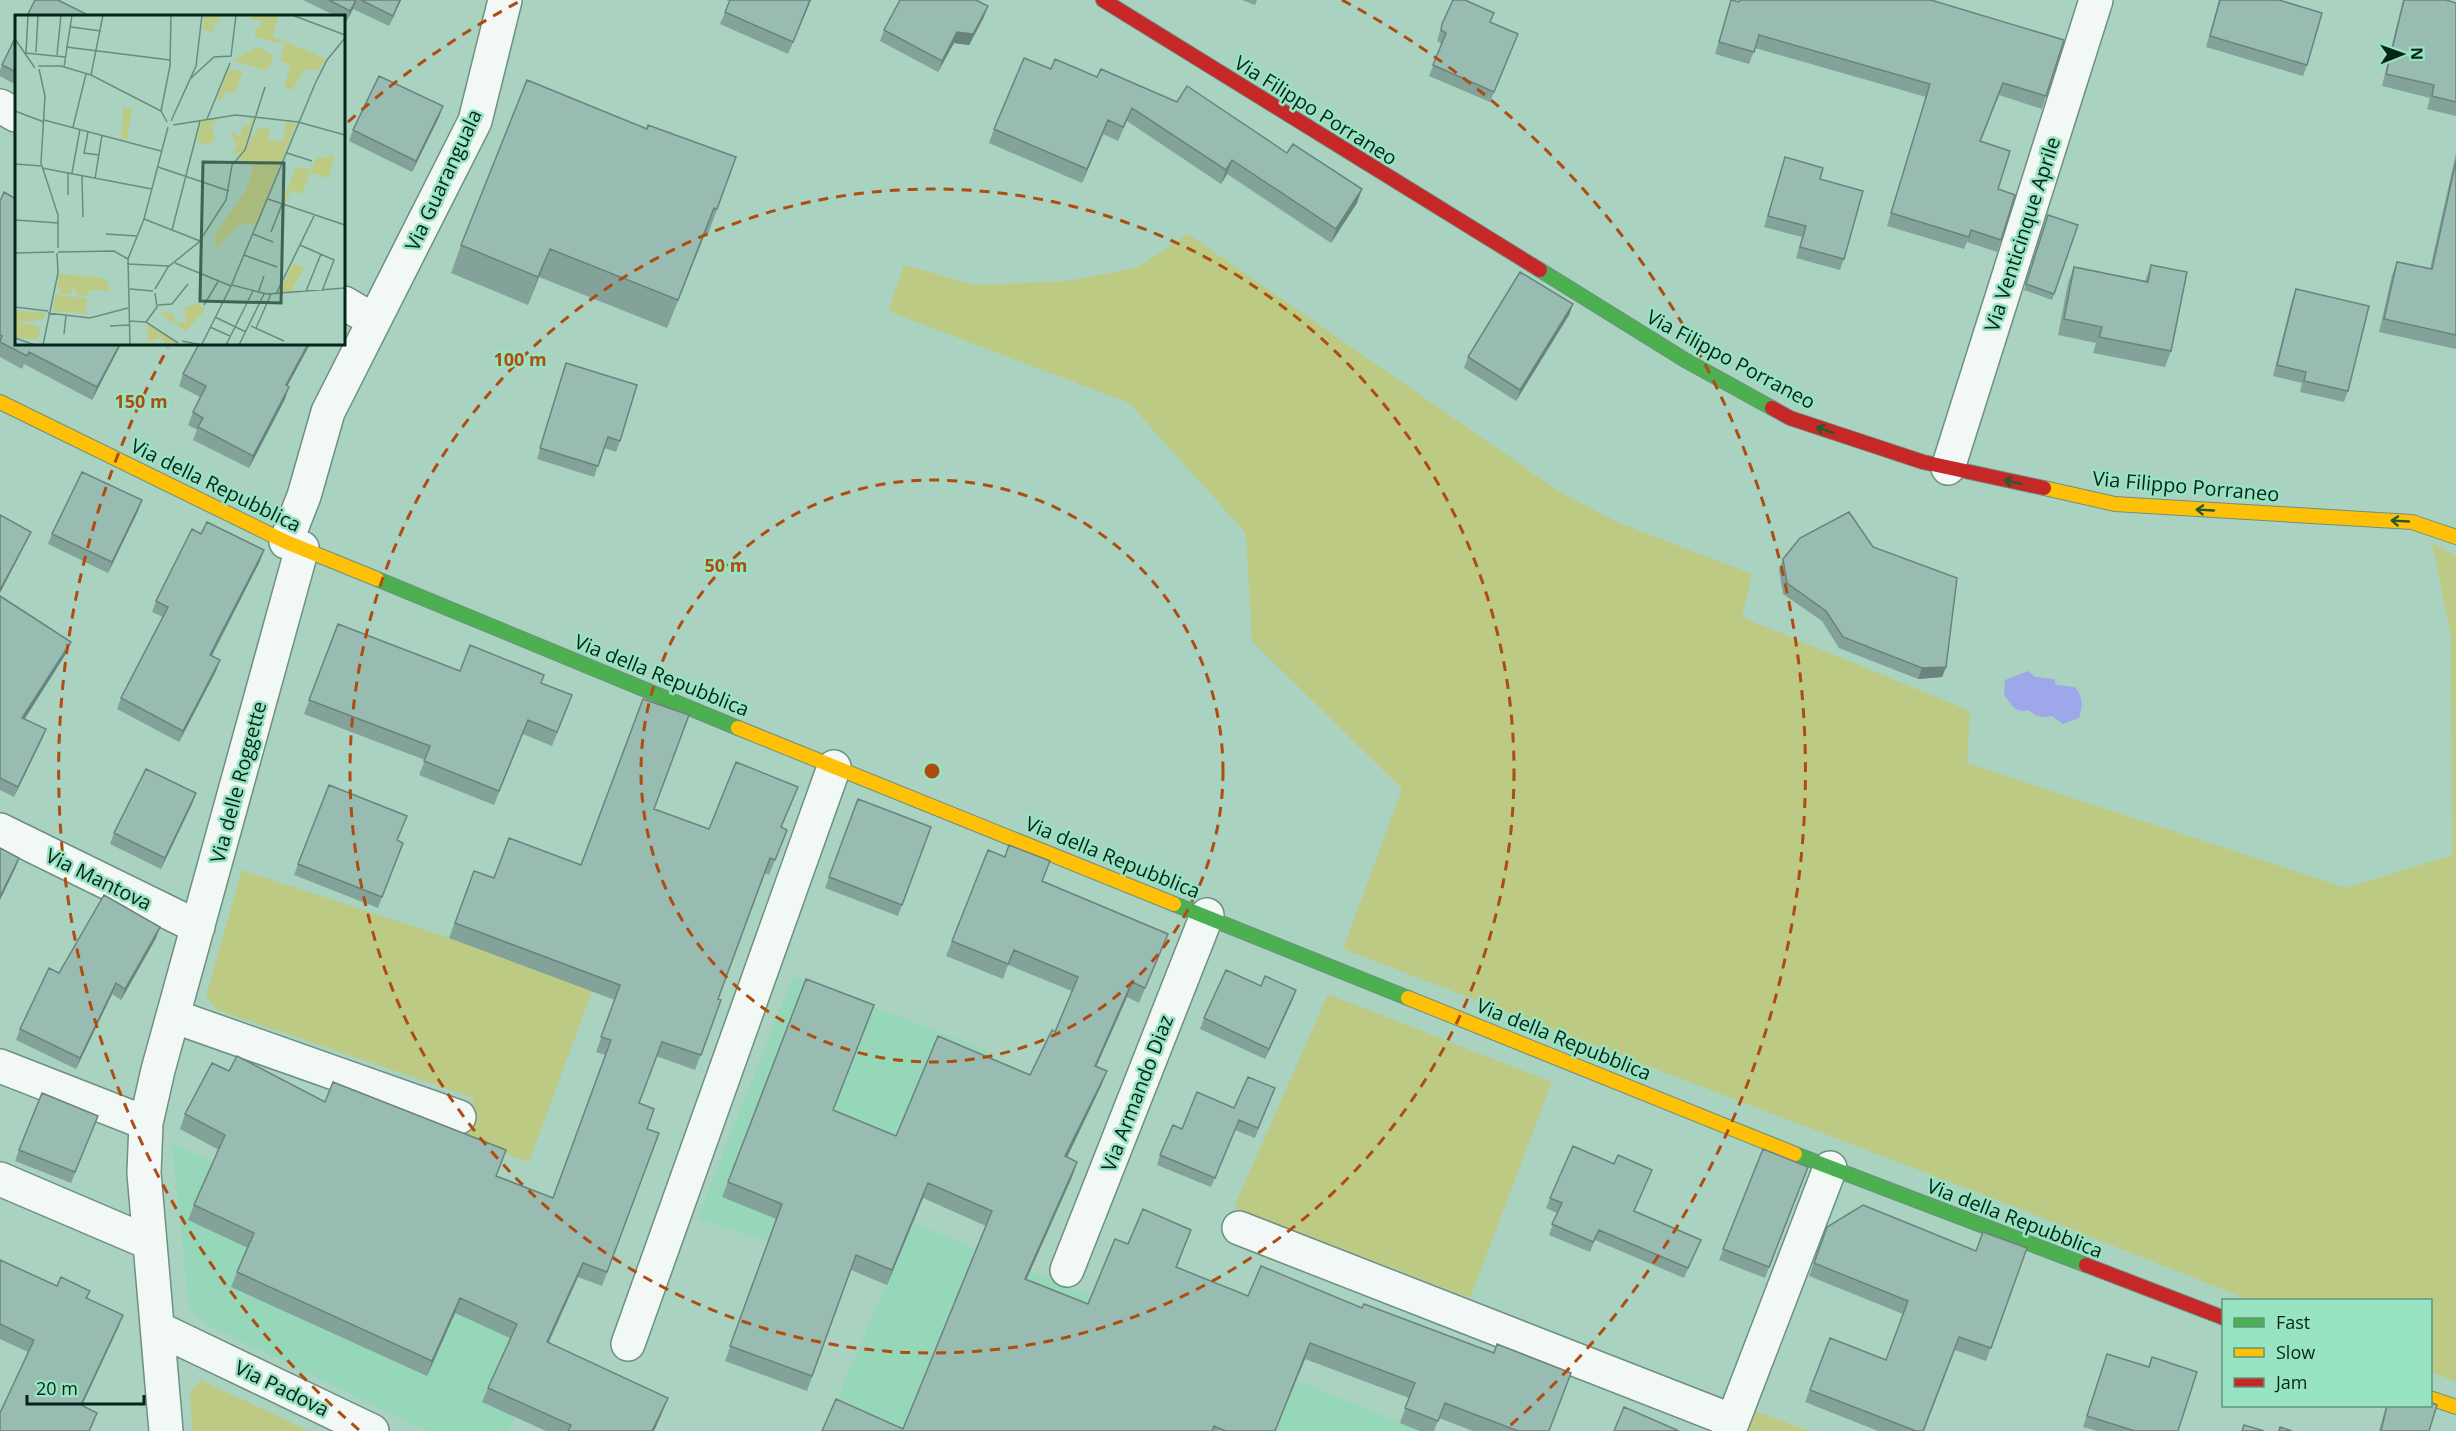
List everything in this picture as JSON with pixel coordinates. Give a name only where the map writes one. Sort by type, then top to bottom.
[{"type":"street","name":"Via Guaranguala","points":[[294,545],[304,496],[328,412],[373,320],[448,179],[475,121],[505,0]]},
{"type":"street","name":"Via Filippo Porraneo","points":[[1103,0],[1417,196],[1713,376],[1790,418],[1923,462],[2115,504],[2412,522],[2456,537]]},
{"type":"street","name":"Via Venticinque Aprile","points":[[1948,468],[2096,0]]},
{"type":"street","points":[[0,106],[15,114]]},
{"type":"street","points":[[345,304],[373,320]]},
{"type":"street","name":"Via della Repubblica","points":[[0,402],[294,545],[834,767],[1830,1167],[2222,1318]]},
{"type":"street","name":"Via delle Roggette","points":[[166,1431],[144,1173],[146,1123],[294,545]]},
{"type":"street","points":[[628,1344],[834,767]]},
{"type":"street","name":"Via Mantova","points":[[0,830],[198,927]]},
{"type":"street","name":"Via Armando Diaz","points":[[1067,1270],[1207,915]]},
{"type":"street","points":[[173,1016],[459,1117]]},
{"type":"street","points":[[0,1066],[146,1123]]},
{"type":"street","points":[[1239,1228],[1731,1426],[1830,1167]]},
{"type":"street","points":[[0,1179],[150,1243]]},
{"type":"street","name":"Via Padova","points":[[159,1329],[372,1431]]},
{"type":"street","points":[[2432,1399],[2456,1407]]},
{"type":"shaded area","points":[[1188,234],[1563,494],[1617,522],[1752,574],[1742,617],[1970,711],[1967,763],[2346,888],[2452,855],[2451,636],[2432,543],[2456,556],[2456,1382],[2432,1372],[2432,1299],[2247,1299],[2010,1205],[1343,949],[1402,789],[1252,641],[1246,533],[1129,403],[888,311],[904,265],[975,285],[1067,281],[1136,268]]},
{"type":"shaded area","points":[[242,870],[449,938],[592,991],[529,1162],[460,1137],[474,1098],[217,1010],[206,996]]},
{"type":"shaded area","points":[[793,976],[988,1051],[949,1133],[913,1223],[1420,1431],[869,1431],[831,1414],[886,1285],[844,1267],[698,1218]]},
{"type":"shaded area","points":[[1328,994],[1552,1082],[1470,1298],[1234,1207]]},
{"type":"shaded area","points":[[172,1143],[559,1320],[508,1431],[428,1431],[208,1325],[189,1308]]},
{"type":"shaded area","points":[[201,1380],[309,1431],[192,1431],[190,1391]]},
{"type":"shaded area","points":[[1755,1411],[1810,1431],[1749,1431]]},
{"type":"water","points":[[2028,671],[2035,677],[2054,679],[2056,685],[2075,687],[2082,702],[2079,718],[2063,724],[2052,716],[2039,716],[2029,710],[2020,711],[2014,707],[2004,695],[2005,680]]},
{"type":"building","points":[[35,0],[58,0],[88,15],[28,15]]},
{"type":"building","points":[[329,0],[356,0],[350,11]]},
{"type":"building","points":[[361,0],[400,0],[393,16]]},
{"type":"building","points":[[730,0],[810,0],[793,42],[725,12]]},
{"type":"building","points":[[900,0],[976,0],[988,6],[973,34],[957,32],[942,61],[884,30]]},
{"type":"building","points":[[1453,0],[1465,0],[1494,13],[1490,22],[1518,34],[1494,92],[1433,65],[1446,33],[1441,30],[1442,24]]},
{"type":"building","points":[[1731,0],[1739,2],[1740,0],[1931,0],[2064,40],[2046,96],[2003,83],[1980,141],[2010,151],[1998,189],[2015,195],[2001,240],[1971,230],[1969,237],[1891,213],[1930,84],[1759,35],[1754,52],[1719,42]]},
{"type":"building","points":[[2220,0],[2279,0],[2322,13],[2307,65],[2210,36]]},
{"type":"building","points":[[2404,0],[2446,0],[2456,3],[2456,102],[2432,96],[2434,85],[2386,74]]},
{"type":"building","points":[[15,38],[15,72],[2,65]]},
{"type":"building","points":[[1024,58],[1051,69],[1055,59],[1097,77],[1101,69],[1177,102],[1187,86],[1287,153],[1293,144],[1362,189],[1336,229],[1232,160],[1226,170],[1132,108],[1123,127],[1108,120],[1087,169],[994,129]]},
{"type":"building","points":[[379,76],[443,106],[416,161],[353,130]]},
{"type":"building","points":[[527,80],[647,129],[648,125],[736,157],[717,209],[714,208],[678,300],[550,249],[538,277],[461,245]]},
{"type":"building","points":[[1785,157],[1823,168],[1820,179],[1863,191],[1844,259],[1800,247],[1806,226],[1768,216]]},
{"type":"building","points":[[2456,161],[2456,335],[2384,319],[2397,262],[2432,269]]},
{"type":"building","points":[[4,192],[15,198],[15,345],[119,345],[97,387],[29,352],[27,356],[0,342],[2,336],[0,335],[0,201]]},
{"type":"building","points":[[2048,215],[2078,225],[2054,294],[2026,284]]},
{"type":"building","points":[[2151,265],[2187,272],[2171,351],[2099,337],[2102,327],[2064,319],[2074,267],[2148,282]]},
{"type":"building","points":[[1520,272],[1573,304],[1520,390],[1468,357]]},
{"type":"building","points":[[2296,289],[2369,306],[2348,391],[2304,381],[2306,372],[2277,365]]},
{"type":"building","points":[[198,345],[307,345],[286,385],[289,387],[253,456],[198,427],[203,418],[193,412],[206,386],[183,374]]},
{"type":"building","points":[[566,363],[637,385],[620,441],[608,437],[598,466],[540,448]]},
{"type":"building","points":[[82,472],[142,500],[112,562],[52,534]]},
{"type":"building","points":[[1849,512],[1873,547],[1957,578],[1946,667],[1922,668],[1843,637],[1826,611],[1787,583],[1783,559],[1800,538]]},
{"type":"building","points":[[0,515],[31,532],[0,590]]},
{"type":"building","points":[[207,522],[264,550],[210,655],[220,660],[183,731],[121,698],[168,607],[156,601],[192,529],[201,534]]},
{"type":"building","points":[[0,596],[71,642],[22,718],[46,729],[18,787],[0,778]]},
{"type":"building","points":[[338,624],[460,671],[470,645],[544,675],[541,683],[572,695],[557,732],[528,720],[499,791],[424,761],[430,746],[309,700]]},
{"type":"building","points":[[643,699],[689,715],[654,809],[709,829],[736,762],[798,787],[781,827],[787,830],[775,860],[770,858],[718,999],[721,1000],[701,1055],[662,1042],[639,1103],[654,1109],[647,1129],[659,1133],[607,1272],[583,1263],[547,1342],[668,1398],[652,1431],[568,1431],[571,1425],[488,1388],[517,1324],[460,1298],[432,1361],[237,1272],[254,1233],[194,1205],[225,1135],[185,1114],[212,1063],[229,1071],[237,1056],[325,1102],[333,1082],[506,1150],[496,1176],[553,1198],[611,1040],[601,1037],[620,985],[455,923],[474,871],[494,878],[509,838],[581,865]]},
{"type":"building","points":[[146,769],[196,793],[165,858],[114,833]]},
{"type":"building","points":[[329,785],[407,816],[397,840],[403,843],[382,897],[298,864]]},
{"type":"building","points":[[858,799],[931,827],[902,905],[829,877]]},
{"type":"building","points":[[1009,845],[1050,861],[1042,881],[1168,934],[1145,988],[1132,982],[1095,1066],[1107,1071],[1065,1156],[1077,1162],[1025,1279],[1088,1304],[1115,1239],[1128,1244],[1143,1209],[1191,1230],[1176,1267],[1248,1296],[1261,1266],[1362,1308],[1364,1304],[1494,1353],[1497,1344],[1571,1373],[1549,1431],[1518,1431],[1445,1403],[1438,1421],[1405,1408],[1415,1383],[1310,1343],[1275,1431],[1226,1431],[1214,1426],[1212,1431],[822,1431],[836,1399],[903,1429],[992,1211],[928,1183],[892,1270],[856,1255],[812,1376],[730,1346],[782,1204],[728,1182],[806,979],[874,1005],[833,1110],[896,1136],[938,1036],[1030,1075],[1052,1030],[1055,1032],[1078,977],[1014,950],[1008,964],[952,941],[988,850],[1005,857]]},
{"type":"building","points":[[0,848],[19,858],[0,897]]},
{"type":"building","points":[[104,895],[160,927],[125,989],[116,983],[80,1058],[20,1029],[49,968],[59,973]]},
{"type":"building","points":[[1226,970],[1261,986],[1265,976],[1296,990],[1269,1049],[1204,1018]]},
{"type":"building","points":[[1248,1077],[1275,1088],[1258,1128],[1239,1120],[1215,1178],[1160,1155],[1173,1125],[1182,1129],[1197,1092],[1234,1108]]},
{"type":"building","points":[[42,1093],[98,1116],[75,1172],[19,1150]]},
{"type":"building","points":[[1573,1146],[1614,1164],[1618,1155],[1652,1170],[1634,1211],[1701,1240],[1688,1268],[1599,1230],[1593,1242],[1552,1224],[1562,1203],[1550,1198]]},
{"type":"building","points":[[1763,1149],[1808,1167],[1769,1267],[1723,1249]]},
{"type":"building","points":[[1863,1205],[1976,1251],[1983,1232],[2027,1248],[1991,1348],[1959,1337],[1923,1431],[1916,1431],[1810,1390],[1830,1338],[1886,1360],[1908,1301],[1814,1263],[1827,1227]]},
{"type":"building","points":[[0,1260],[57,1286],[61,1277],[90,1291],[86,1298],[123,1315],[81,1405],[97,1413],[89,1431],[0,1431],[0,1413],[34,1340],[0,1324]]},
{"type":"building","points":[[2107,1354],[2149,1367],[2152,1357],[2197,1372],[2178,1431],[2135,1431],[2087,1416]]},
{"type":"building","points":[[2432,1403],[2437,1405],[2429,1431],[2381,1431],[2387,1407],[2432,1407]]},
{"type":"building","points":[[1624,1407],[1679,1431],[1614,1431]]},
{"type":"building","points":[[2244,1425],[2264,1431],[2242,1431]]},
{"type":"building","points":[[2280,1427],[2292,1431],[2279,1431]]},
{"type":"traffic: fast","points":[[1540,270],[1685,360],[1772,408]]},
{"type":"traffic: fast","points":[[377,579],[738,728]]},
{"type":"traffic: fast","points":[[1174,904],[1408,998]]},
{"type":"traffic: fast","points":[[1795,1154],[2086,1265]]},
{"type":"traffic: slow","points":[[0,402],[286,542],[377,579]]},
{"type":"traffic: slow","points":[[2044,488],[2115,504],[2412,522],[2456,537]]},
{"type":"traffic: slow","points":[[738,728],[1174,904]]},
{"type":"traffic: slow","points":[[1408,998],[1795,1154]]},
{"type":"traffic: slow","points":[[2432,1399],[2456,1407]]},
{"type":"traffic: jam","points":[[1103,0],[1540,270]]},
{"type":"traffic: jam","points":[[1772,408],[1790,418],[1923,462],[2044,488]]},
{"type":"traffic: jam","points":[[2086,1265],[2222,1317]]}]
